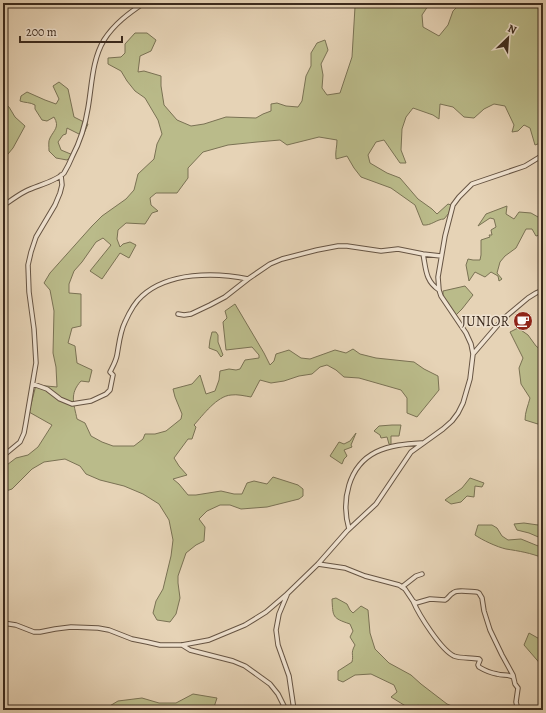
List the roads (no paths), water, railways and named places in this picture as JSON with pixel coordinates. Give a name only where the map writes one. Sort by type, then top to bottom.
[{"type":"street","points":[[3,206],[26,191],[56,179],[61,175],[68,164],[83,132],[94,72],[101,46],[115,26],[144,3]]},
{"type":"street","points":[[3,623],[16,625],[34,632],[72,627],[98,628],[109,630],[132,639],[160,645],[182,645],[209,640],[245,625],[257,619],[287,594],[318,564],[349,528],[376,504],[414,449],[443,429],[458,413],[463,403],[470,379],[473,354],[471,344],[466,333],[444,301],[439,290],[438,277],[445,236],[453,205],[472,184],[525,166],[543,155]]},
{"type":"street","points":[[3,456],[20,442],[26,422],[36,363],[34,329],[29,292],[28,265],[36,237],[55,205],[60,193],[62,185],[61,175]]},
{"type":"street","points":[[178,314],[191,314],[225,297],[270,264],[282,259],[317,250],[347,246],[381,251],[398,249],[441,256]]},
{"type":"street","points":[[423,254],[426,272],[430,282],[439,290]]},
{"type":"street","points":[[33,384],[47,389],[72,404],[91,401],[101,397],[110,390],[113,376],[110,372],[116,358],[124,324],[136,302],[148,291],[166,282],[197,275],[230,276],[248,279]]},
{"type":"street","points":[[473,354],[500,322],[528,298],[543,290]]},
{"type":"street","points":[[349,528],[346,507],[348,491],[353,475],[362,463],[372,454],[382,449],[424,442]]},
{"type":"street","points":[[318,564],[345,568],[365,576],[402,587],[413,601],[416,609],[431,632],[448,653],[457,657],[479,659],[479,667],[498,675],[509,675],[514,678]]},
{"type":"street","points":[[402,587],[416,576],[422,574]]},
{"type":"street","points":[[413,601],[416,603],[430,599],[445,600],[453,593],[458,591],[479,593],[482,598],[486,620],[518,688],[516,702],[518,710]]},
{"type":"street","points":[[287,594],[276,630],[278,645],[289,676],[294,710]]},
{"type":"street","points":[[182,645],[190,650],[233,661],[244,666],[270,684],[278,694],[286,710]]},
{"type":"place","name":"JUNIOR","points":[[523,321]]}]
